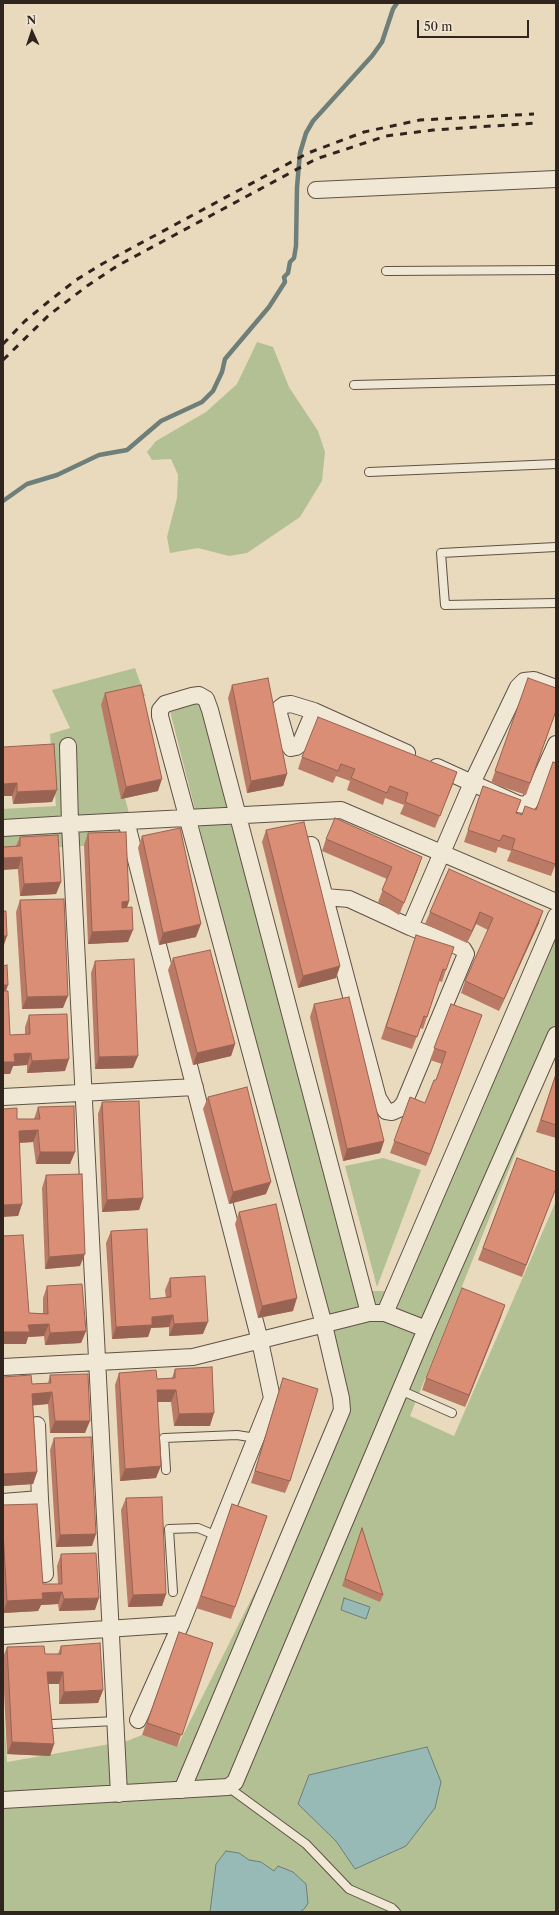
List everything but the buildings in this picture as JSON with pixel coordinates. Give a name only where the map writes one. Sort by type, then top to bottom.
[{"type":"street","points":[[316,190],[556,179]]},
{"type":"street","points":[[410,927],[472,783],[518,687],[524,682],[534,680],[556,688]]},
{"type":"street","points":[[182,1790],[342,1410],[341,1398],[324,1325],[186,818],[160,716],[160,710],[164,704],[192,696],[200,696],[206,699],[210,710],[237,815],[377,1313]]},
{"type":"street","points":[[314,712],[518,804],[524,805],[530,802],[556,744]]},
{"type":"street","points":[[68,746],[70,824],[83,1093],[112,1629],[119,1794]]},
{"type":"street","points":[[3,828],[341,810],[556,902]]},
{"type":"street","points":[[126,821],[260,1341],[272,1398],[181,1624],[138,1720]]},
{"type":"street","points":[[311,845],[378,1098],[386,1111],[392,1112],[404,1103],[466,954],[463,949],[457,946],[410,927],[349,899],[325,897]]},
{"type":"street","points":[[377,1313],[556,916]]},
{"type":"street","points":[[3,1800],[228,1787],[235,1782],[426,1329],[556,1035]]},
{"type":"street","points":[[3,1097],[195,1087]]},
{"type":"street","points":[[3,1366],[193,1357],[377,1313],[426,1329]]},
{"type":"street","points":[[37,1425],[45,1574]]},
{"type":"street","points":[[3,1502],[40,1499]]},
{"type":"street","points":[[3,1636],[181,1624]]},
{"type":"lane","points":[[386,271],[556,270]]},
{"type":"lane","points":[[354,385],[556,380]]},
{"type":"lane","points":[[369,472],[556,464]]},
{"type":"lane","points":[[556,547],[441,553],[445,605],[556,603]]},
{"type":"lane","points":[[400,1390],[452,1413]]},
{"type":"lane","points":[[166,1470],[164,1438],[237,1435],[256,1438]]},
{"type":"lane","points":[[173,1592],[169,1529],[198,1528],[216,1536]]},
{"type":"lane","points":[[53,1724],[116,1721]]},
{"type":"lane","points":[[228,1787],[306,1844],[349,1889],[392,1908],[396,1912]]},
{"type":"green space","points":[[257,342],[273,347],[289,387],[318,431],[325,452],[322,481],[300,517],[247,553],[229,556],[198,548],[170,553],[167,537],[177,498],[178,475],[171,459],[152,460],[147,452],[156,441],[206,412],[237,384]]},
{"type":"green space","points":[[135,668],[145,696],[101,705],[138,848],[122,844],[3,850],[3,809],[56,806],[50,734],[70,728],[52,690]]},
{"type":"green space","points":[[201,701],[360,1291],[399,1291],[556,928],[556,1052],[410,1416],[454,1436],[556,1201],[556,1912],[3,1912],[3,1697],[7,1762],[127,1741],[142,1735],[177,1747],[347,1409],[170,711]]},
{"type":"green space","points":[[383,1158],[421,1170],[377,1287],[345,1166]]},
{"type":"water","points":[[344,1598],[370,1607],[366,1619],[341,1610]]},
{"type":"water","points":[[427,1747],[441,1782],[435,1808],[406,1846],[355,1869],[336,1841],[298,1804],[309,1775]]},
{"type":"water","points":[[226,1851],[239,1853],[249,1860],[261,1862],[274,1871],[278,1866],[293,1872],[306,1884],[308,1903],[305,1908],[300,1912],[210,1912],[216,1864]]},
{"type":"waterway","points":[[3,501],[27,484],[57,475],[99,455],[127,450],[161,421],[202,402],[213,391],[222,372],[225,359],[269,307],[285,282],[284,277],[288,273],[290,262],[294,258],[296,246],[297,187],[300,153],[306,133],[313,121],[372,56],[382,42],[393,9],[397,3]]},
{"type":"railway","points":[[3,344],[25,321],[76,280],[102,264],[308,153],[364,132],[420,120],[534,114]]},
{"type":"railway","points":[[3,360],[49,315],[87,286],[117,266],[316,159],[386,136],[433,130],[537,123]]}]
